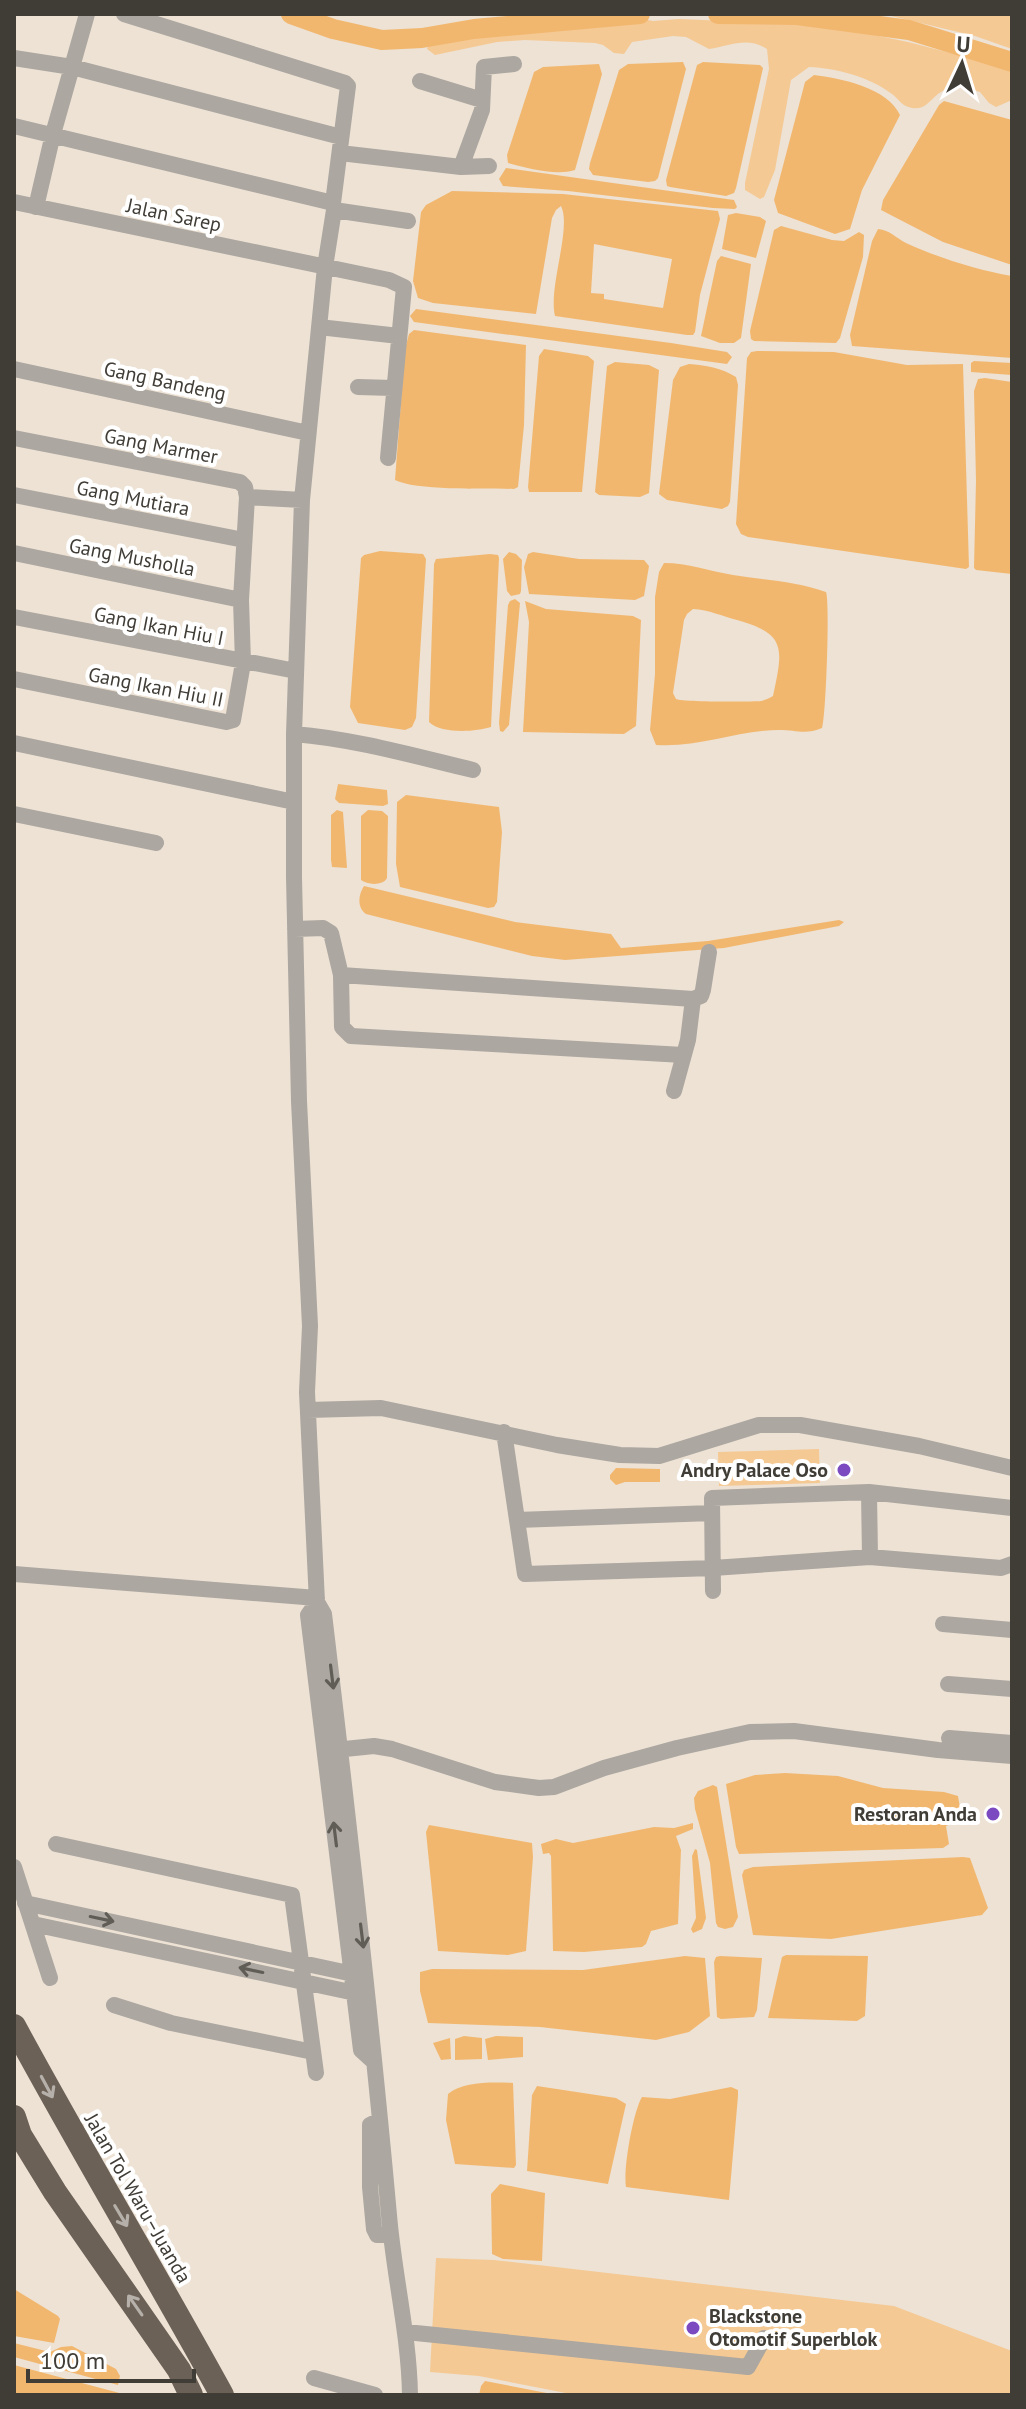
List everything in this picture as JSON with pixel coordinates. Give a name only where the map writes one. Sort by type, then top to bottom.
[{"type":"highway","name":"Jalan Tol Waru–Juanda","points":[[14,2026],[222,2395]]},
{"type":"highway","points":[[14,2117],[20,2135],[55,2192],[179,2370],[191,2395]]},
{"type":"street","points":[[36,207],[87,14]]},
{"type":"street","points":[[124,14],[345,83],[348,90],[339,208],[325,328],[308,433],[302,500],[296,671],[296,710],[308,735],[294,802],[294,870],[310,928],[299,1101],[310,1326],[308,1410],[317,1600],[308,1615],[333,1750],[365,1957],[390,2235],[406,2332],[410,2395]]},
{"type":"street","points":[[14,58],[72,67],[367,155],[461,167],[489,166]]},
{"type":"street","points":[[461,167],[482,110],[484,67],[514,64]]},
{"type":"street","points":[[420,81],[482,100]]},
{"type":"street","points":[[14,126],[339,208],[408,221]]},
{"type":"street","name":"Jalan Sarep","points":[[14,202],[389,280],[404,287],[399,336]]},
{"type":"street","points":[[325,328],[399,336],[388,458]]},
{"type":"street","name":"Gang Bandeng","points":[[14,369],[308,433]]},
{"type":"street","points":[[358,387],[393,388]]},
{"type":"street","name":"Gang Marmer","points":[[14,438],[240,482],[250,497]]},
{"type":"street","name":"Gang Mutiara","points":[[14,495],[244,540]]},
{"type":"street","points":[[243,663],[241,600],[250,497],[302,500]]},
{"type":"street","name":"Gang Musholla","points":[[14,553],[241,600]]},
{"type":"street","name":"Gang Ikan Hiu I","points":[[14,617],[296,671]]},
{"type":"street","name":"Gang Ikan Hiu II","points":[[14,679],[226,722],[233,720],[243,663]]},
{"type":"street","points":[[308,735],[473,770]]},
{"type":"street","points":[[14,743],[294,802]]},
{"type":"street","points":[[14,814],[156,843]]},
{"type":"street","points":[[310,928],[331,933],[341,975],[342,1027],[351,1036],[683,1055]]},
{"type":"street","points":[[341,975],[693,999],[701,996],[709,952]]},
{"type":"street","points":[[674,1091],[692,1019],[693,999]]},
{"type":"street","points":[[308,1410],[381,1408],[620,1455],[659,1456],[759,1425],[800,1425],[919,1446],[1012,1468]]},
{"type":"street","points":[[504,1432],[525,1574],[713,1568],[870,1557],[1001,1568],[1012,1564]]},
{"type":"street","points":[[517,1520],[869,1492],[1012,1508]]},
{"type":"street","points":[[869,1492],[870,1557]]},
{"type":"street","points":[[712,1506],[713,1591]]},
{"type":"street","points":[[14,1574],[317,1600]]},
{"type":"street","points":[[943,1624],[1012,1630]]},
{"type":"street","points":[[948,1684],[1012,1689]]},
{"type":"street","points":[[333,1750],[374,1746],[392,1749],[495,1782],[539,1788],[554,1787],[604,1768],[677,1748],[750,1732],[794,1731],[938,1750],[1012,1756]]},
{"type":"street","points":[[949,1738],[1012,1743]]},
{"type":"street","points":[[333,1750],[361,2050],[373,2061]]},
{"type":"street","points":[[56,1844],[292,1895],[316,2073]]},
{"type":"street","points":[[14,1867],[50,1978]]},
{"type":"street","points":[[25,1903],[353,1974]]},
{"type":"street","points":[[33,1924],[355,1993]]},
{"type":"street","points":[[114,2005],[171,2023],[313,2052]]},
{"type":"street","points":[[406,2332],[748,2367],[764,2338]]},
{"type":"street","points":[[314,2378],[375,2395]]},
{"type":"shaded area","points":[[883,14],[1012,14],[1012,49],[975,36]]},
{"type":"shaded area","points":[[631,17],[653,21],[767,19],[811,22],[908,42],[1012,69],[1012,100],[996,107],[980,92],[953,88],[942,91],[924,106],[912,108],[863,78],[809,67],[791,80],[775,170],[764,197],[760,199],[745,190],[745,183],[769,69],[767,49],[760,45],[738,43],[709,49],[686,37],[673,36],[632,42],[624,54],[614,53],[595,43],[525,40],[497,42],[435,55],[427,49],[430,42],[501,29]]},
{"type":"shaded area","points":[[683,62],[686,69],[658,178],[648,182],[593,175],[589,169],[590,163],[619,70],[628,64]]},
{"type":"shaded area","points":[[703,62],[760,65],[763,68],[736,188],[734,193],[726,196],[667,186],[666,180],[697,65]]},
{"type":"shaded area","points":[[599,64],[602,74],[575,170],[550,172],[508,163],[507,155],[534,72],[543,67]]},
{"type":"shaded area","points":[[814,75],[874,91],[894,106],[900,115],[862,190],[850,229],[835,234],[778,213],[774,200],[805,82]]},
{"type":"shaded area","points":[[944,101],[1012,120],[1012,265],[943,242],[881,210],[883,200]]},
{"type":"shaded area","points":[[506,168],[734,200],[737,207],[713,208],[503,186],[499,179]]},
{"type":"shaded area","points":[[452,191],[563,194],[718,211],[720,219],[700,295],[695,332],[687,335],[555,316],[555,290],[564,228],[561,206],[552,218],[536,314],[433,303],[418,298],[413,281],[421,212],[426,205]],"holes":[[[594,244],[672,259],[663,308],[604,299],[604,294],[591,293]]]},
{"type":"shaded area","points":[[736,213],[766,221],[756,258],[722,249],[728,215]]},
{"type":"shaded area","points":[[781,226],[832,240],[844,241],[859,232],[864,235],[863,257],[836,343],[751,339],[750,331],[774,230]]},
{"type":"shaded area","points":[[878,229],[945,258],[1012,276],[1012,358],[852,346],[850,335],[872,241]]},
{"type":"shaded area","points":[[721,256],[751,264],[741,338],[734,343],[720,343],[701,336],[717,261]]},
{"type":"shaded area","points":[[416,309],[671,343],[727,352],[732,357],[727,364],[414,322],[410,316]]},
{"type":"shaded area","points":[[414,330],[526,345],[524,425],[518,487],[435,487],[395,480],[405,349],[409,334]]},
{"type":"shaded area","points":[[544,349],[588,356],[594,361],[582,492],[529,492],[539,356]]},
{"type":"shaded area","points":[[751,352],[834,352],[907,365],[963,364],[969,567],[966,569],[741,534],[736,524],[747,358]]},
{"type":"shaded area","points":[[974,361],[1012,363],[1012,375],[971,372]]},
{"type":"shaded area","points":[[615,362],[649,365],[659,370],[649,493],[640,497],[599,495],[595,492],[607,366]]},
{"type":"shaded area","points":[[689,364],[725,371],[736,377],[738,385],[730,502],[722,509],[667,500],[659,494],[673,380],[680,367]]},
{"type":"shaded area","points":[[978,379],[1012,382],[1012,574],[974,568],[974,391]]},
{"type":"shaded area","points":[[380,551],[423,554],[426,559],[416,718],[412,727],[405,730],[358,723],[350,707],[361,558]]},
{"type":"shaded area","points":[[509,552],[522,560],[521,591],[511,596],[507,591],[503,559]]},
{"type":"shaded area","points":[[533,552],[579,559],[644,560],[649,566],[644,596],[635,600],[529,594],[524,567],[528,554]]},
{"type":"shaded area","points":[[490,554],[499,558],[491,727],[468,731],[442,729],[429,722],[434,564],[436,559]]},
{"type":"shaded area","points":[[664,563],[682,564],[826,592],[827,660],[822,728],[806,732],[764,731],[687,744],[656,745],[650,730],[655,674],[655,597],[659,572]],"holes":[[[693,609],[753,625],[773,638],[779,655],[773,696],[763,701],[676,699],[673,693],[684,620]]]},
{"type":"shaded area","points":[[515,599],[520,603],[509,725],[503,732],[499,723],[508,605]]},
{"type":"shaded area","points":[[525,601],[546,609],[633,616],[641,620],[636,726],[624,734],[523,732],[529,622]]},
{"type":"shaded area","points":[[338,784],[387,790],[388,804],[339,803],[335,799]]},
{"type":"shaded area","points":[[406,795],[499,807],[502,832],[497,902],[494,907],[400,887],[396,864],[397,802]]},
{"type":"shaded area","points":[[337,810],[343,812],[347,868],[332,867],[331,815]]},
{"type":"shaded area","points":[[368,810],[382,811],[388,816],[387,878],[371,884],[361,880],[361,816]]},
{"type":"shaded area","points":[[364,886],[515,922],[611,934],[621,948],[708,941],[839,920],[844,922],[839,926],[724,948],[565,960],[532,956],[366,914],[359,901]]},
{"type":"shaded area","points":[[819,1449],[820,1483],[719,1486],[718,1452]]},
{"type":"shaded area","points":[[616,1468],[660,1469],[660,1482],[616,1485],[610,1475]]},
{"type":"shaded area","points":[[755,1775],[838,1776],[883,1788],[944,1792],[958,1796],[962,1820],[946,1826],[949,1844],[943,1848],[739,1854],[726,1784]]},
{"type":"shaded area","points":[[713,1785],[717,1787],[738,1917],[733,1927],[725,1929],[716,1923],[710,1863],[694,1798],[698,1791]]},
{"type":"shaded area","points":[[693,1823],[693,1829],[676,1836],[681,1850],[678,1924],[651,1931],[642,1947],[553,1951],[551,1856],[549,1853],[543,1854],[541,1844],[556,1839],[573,1843],[654,1827],[674,1828]]},
{"type":"shaded area","points":[[429,1825],[532,1843],[526,1951],[508,1955],[438,1951],[426,1832]]},
{"type":"shaded area","points":[[695,1849],[706,1918],[702,1929],[693,1933],[691,1929],[696,1918],[692,1856]]},
{"type":"shaded area","points":[[970,1858],[988,1908],[982,1915],[831,1939],[753,1935],[742,1875],[744,1870],[753,1867]]},
{"type":"shaded area","points":[[685,1956],[705,1958],[710,2016],[689,2032],[656,2040],[540,2027],[428,2023],[420,1991],[420,1972],[432,1969],[583,1970]]},
{"type":"shaded area","points":[[720,1956],[762,1958],[754,2017],[717,2017],[714,1962]]},
{"type":"shaded area","points":[[868,1956],[865,2016],[857,2021],[768,2018],[782,1957]]},
{"type":"shaded area","points":[[464,2036],[482,2038],[482,2059],[455,2060],[455,2039]]},
{"type":"shaded area","points":[[496,2036],[523,2037],[523,2057],[488,2060],[485,2039]]},
{"type":"shaded area","points":[[450,2038],[451,2059],[441,2060],[433,2043]]},
{"type":"shaded area","points":[[513,2083],[514,2168],[455,2164],[446,2120],[448,2094],[470,2085]]},
{"type":"shaded area","points":[[537,2086],[616,2098],[626,2104],[608,2184],[527,2171],[532,2095]]},
{"type":"shaded area","points":[[731,2087],[738,2090],[738,2096],[729,2200],[626,2187],[630,2141],[642,2097],[670,2099]]},
{"type":"shaded area","points":[[500,2184],[545,2193],[542,2261],[503,2259],[492,2254],[491,2194]]},
{"type":"shaded area","name":"Blackstone Otomotif Superblok","points":[[436,2258],[494,2260],[894,2306],[1012,2351],[1012,2395],[576,2395],[479,2376],[430,2372]]},
{"type":"shaded area","points":[[14,2289],[58,2316],[60,2319],[54,2343],[14,2336]]},
{"type":"shaded area","points":[[14,2343],[50,2352],[72,2346],[116,2369],[120,2376],[118,2385],[14,2357]]},
{"type":"shaded area","points":[[14,2365],[127,2395],[14,2395]]},
{"type":"shaded area","points":[[485,2381],[557,2395],[479,2395]]},
{"type":"waterway","points":[[291,14],[333,29],[382,40],[640,14]]},
{"type":"waterway","points":[[718,14],[797,15],[909,30],[1012,62]]},
{"type":"place","name":"Andry Palace Oso","points":[[844,1470]]},
{"type":"place","name":"Restoran Anda","points":[[993,1814]]},
{"type":"place","name":"Blackstone Otomotif Superblok","points":[[693,2328]]}]
